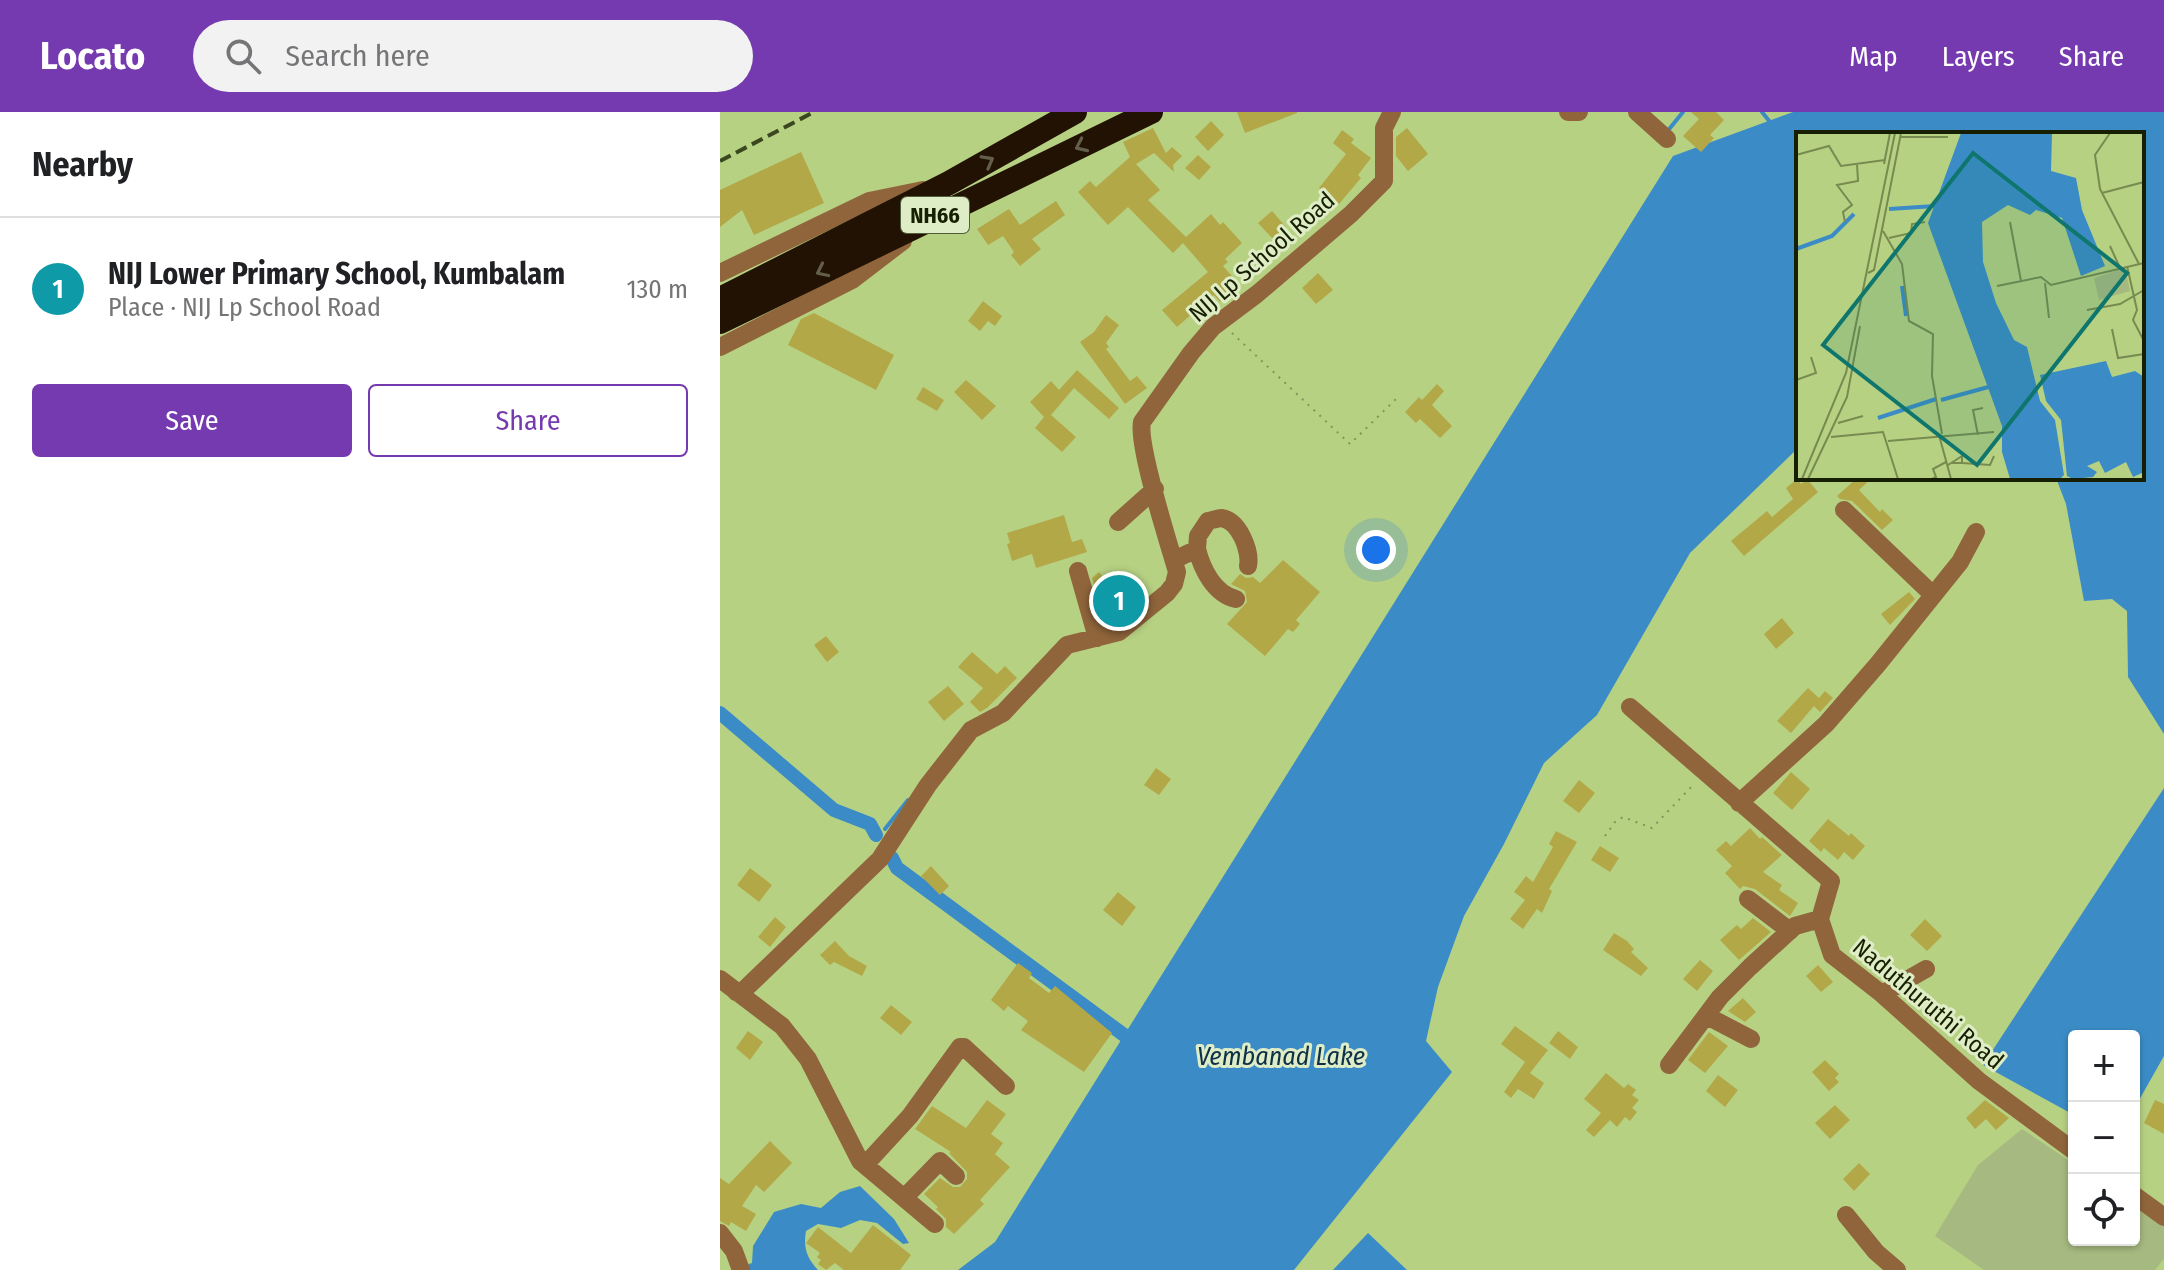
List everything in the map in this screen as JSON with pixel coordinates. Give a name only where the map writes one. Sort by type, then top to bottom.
[{"type":"highway","name":"NH66","points":[[720,299],[949,183],[1075,112]]},
{"type":"highway","name":"NH66","points":[[720,322],[1151,112]]},
{"type":"street","name":"NIJ Lp School Road","points":[[1174,560],[1141,429],[1142,422],[1191,353],[1219,321],[1257,294],[1384,181],[1384,128],[1392,112]]},
{"type":"street","points":[[1568,112],[1579,112]]},
{"type":"street","points":[[1637,112],[1667,139]]},
{"type":"street","points":[[720,273],[869,201],[949,183]]},
{"type":"street","points":[[720,347],[852,280],[940,213]]},
{"type":"street","points":[[1118,522],[1155,489]]},
{"type":"street","points":[[1844,510],[1932,594]]},
{"type":"street","points":[[1236,599],[1214,585],[1202,565],[1197,549],[1198,536],[1208,521],[1220,518],[1229,522],[1249,551],[1248,566]]},
{"type":"street","points":[[1739,803],[1826,724],[1960,562],[1976,532]]},
{"type":"street","points":[[736,992],[744,990],[880,859],[928,785],[971,730],[1003,713],[1067,645],[1119,632],[1167,593],[1177,576],[1174,560],[1197,549]]},
{"type":"street","points":[[1078,571],[1097,638]]},
{"type":"street","points":[[1630,707],[1831,881],[1820,919],[1795,926],[1720,997],[1669,1065]]},
{"type":"street","points":[[1748,899],[1790,931]]},
{"type":"street","name":"Naduthuruthi Road","points":[[1820,919],[1832,955],[1882,994],[1979,1081],[2068,1147]]},
{"type":"street","points":[[1882,994],[1926,969]]},
{"type":"street","points":[[720,979],[782,1026],[808,1059],[839,1123],[865,1165],[935,1224]]},
{"type":"street","points":[[1707,1016],[1751,1039]]},
{"type":"street","points":[[865,1165],[910,1116],[960,1047],[964,1047],[1006,1086]]},
{"type":"street","points":[[905,1197],[941,1160],[956,1176]]},
{"type":"street","points":[[2140,1199],[2163,1214]]},
{"type":"street","points":[[1846,1215],[1876,1252],[1897,1270]]},
{"type":"street","points":[[720,1233],[734,1251],[741,1270]]},
{"type":"path","points":[[1219,321],[1350,444],[1396,399]]},
{"type":"path","points":[[1605,836],[1623,817],[1652,828],[1704,774]]},
{"type":"green space","points":[[2022,1129],[2068,1160],[2068,1246],[2140,1246],[2140,1209],[2164,1225],[2164,1259],[2155,1270],[1984,1270],[1935,1236],[1978,1165]]},
{"type":"water","name":"Vembanad Lake","points":[[1793,112],[2164,112],[2164,734],[2128,677],[2127,611],[2112,599],[2084,601],[2066,504],[2057,480],[2144,480],[2144,132],[1796,132],[1796,450],[1690,553],[1597,715],[1544,763],[1464,916],[1438,987],[1426,1041],[1452,1072],[1294,1270],[958,1270],[995,1242],[1673,156]]},
{"type":"water","points":[[2164,788],[2164,1056],[2140,1098],[2140,1030],[2068,1030],[2068,1112],[1983,1065]]},
{"type":"water","points":[[860,1186],[894,1219],[909,1243],[903,1244],[877,1223],[860,1220],[841,1228],[818,1224],[806,1231],[805,1243],[809,1257],[818,1270],[749,1270],[746,1265],[752,1263],[753,1246],[774,1212],[801,1204],[821,1208],[840,1192]]},
{"type":"water","points":[[1368,1233],[1407,1270],[1333,1270]]},
{"type":"building","points":[[1237,112],[1297,112],[1297,113],[1245,133]]},
{"type":"building","points":[[1691,112],[1716,112],[1724,120],[1710,135],[1714,138],[1701,152],[1683,136],[1699,119]]},
{"type":"building","points":[[1211,121],[1224,135],[1208,151],[1195,137]]},
{"type":"building","points":[[1153,128],[1166,153],[1172,147],[1182,156],[1173,165],[1174,172],[1154,153],[1136,164],[1160,190],[1148,200],[1186,237],[1211,214],[1242,243],[1225,259],[1228,262],[1223,266],[1240,285],[1220,302],[1214,295],[1177,327],[1162,310],[1208,272],[1183,243],[1173,253],[1128,207],[1108,225],[1078,192],[1090,181],[1096,187],[1130,157],[1123,142]]},
{"type":"building","points":[[1407,128],[1428,154],[1408,171],[1396,156],[1396,137]]},
{"type":"building","points":[[1342,130],[1354,139],[1351,143],[1371,158],[1358,175],[1361,178],[1339,204],[1319,188],[1346,154],[1333,143]]},
{"type":"building","points":[[801,152],[824,203],[754,235],[742,210],[720,227],[720,190]]},
{"type":"building","points":[[1198,155],[1211,167],[1199,180],[1185,168]]},
{"type":"building","points":[[1056,201],[1065,215],[1032,239],[1041,249],[1020,266],[1011,255],[1014,252],[1003,236],[988,245],[977,229],[1009,209],[1020,225]]},
{"type":"building","points":[[1272,211],[1286,227],[1273,239],[1258,223]]},
{"type":"building","points":[[1318,273],[1333,290],[1316,304],[1302,288]]},
{"type":"building","points":[[983,301],[1002,316],[995,326],[988,321],[980,331],[968,321]]},
{"type":"building","points":[[814,313],[894,355],[876,390],[788,345],[801,319]]},
{"type":"building","points":[[1106,315],[1119,325],[1106,343],[1109,347],[1106,349],[1130,381],[1137,376],[1147,388],[1125,404],[1080,342],[1094,332]]},
{"type":"building","points":[[1077,370],[1119,408],[1109,419],[1074,388],[1051,415],[1076,437],[1062,452],[1035,428],[1044,417],[1030,402],[1051,381],[1059,390]]},
{"type":"building","points":[[966,380],[996,406],[982,420],[954,392]]},
{"type":"building","points":[[1437,384],[1444,391],[1432,405],[1452,426],[1440,438],[1420,419],[1416,423],[1405,412]]},
{"type":"building","points":[[923,387],[944,400],[937,411],[916,399]]},
{"type":"building","points":[[1796,480],[1801,484],[1808,480],[1818,492],[1744,556],[1731,541],[1767,511],[1772,517],[1793,499],[1786,488]]},
{"type":"building","points":[[1855,480],[1870,480],[1859,490],[1880,512],[1882,509],[1893,520],[1882,530],[1852,501],[1837,496]]},
{"type":"building","points":[[1064,515],[1072,542],[1082,539],[1087,552],[1036,568],[1032,554],[1012,561],[1007,533]]},
{"type":"building","points":[[1283,560],[1320,592],[1296,620],[1300,624],[1293,632],[1288,629],[1265,656],[1227,624],[1247,602],[1245,591],[1231,584],[1240,574],[1246,578],[1253,577],[1260,583]]},
{"type":"building","points":[[1099,572],[1104,578],[1109,573],[1124,590],[1134,582],[1145,594],[1113,621],[1105,623],[1102,610],[1106,606],[1098,597],[1092,578]]},
{"type":"building","points":[[1909,592],[1915,599],[1890,625],[1881,614]]},
{"type":"building","points":[[1782,618],[1794,633],[1776,649],[1764,634]]},
{"type":"building","points":[[826,636],[839,652],[827,662],[814,645]]},
{"type":"building","points":[[972,652],[997,674],[1005,666],[1017,678],[980,712],[970,702],[983,688],[958,667]]},
{"type":"building","points":[[948,686],[964,704],[944,721],[928,702]]},
{"type":"building","points":[[1808,688],[1819,698],[1825,691],[1833,698],[1820,712],[1814,706],[1791,733],[1777,721]]},
{"type":"building","points":[[1156,768],[1171,779],[1159,795],[1144,785]]},
{"type":"building","points":[[1791,772],[1810,789],[1792,810],[1773,793]]},
{"type":"building","points":[[1579,780],[1595,793],[1579,813],[1563,801]]},
{"type":"building","points":[[1828,819],[1865,846],[1853,860],[1844,852],[1838,860],[1824,848],[1821,852],[1809,841]]},
{"type":"building","points":[[1750,828],[1782,855],[1763,872],[1782,885],[1779,890],[1798,903],[1790,916],[1755,889],[1743,886],[1740,889],[1725,873],[1732,866],[1716,850],[1726,841],[1731,846]]},
{"type":"building","points":[[1556,831],[1577,842],[1549,889],[1552,891],[1542,913],[1537,909],[1523,929],[1510,919],[1525,900],[1514,892],[1526,876],[1533,882],[1553,847],[1549,844]]},
{"type":"building","points":[[1600,846],[1619,858],[1610,872],[1591,860]]},
{"type":"building","points":[[931,866],[949,886],[940,895],[921,876]]},
{"type":"building","points":[[750,868],[772,885],[759,902],[737,885]]},
{"type":"building","points":[[1118,892],[1136,907],[1122,926],[1103,910]]},
{"type":"building","points":[[775,917],[786,927],[770,947],[758,937]]},
{"type":"building","points":[[1753,918],[1771,932],[1739,960],[1720,940],[1737,925],[1741,929]]},
{"type":"building","points":[[1925,919],[1942,936],[1927,951],[1910,935]]},
{"type":"building","points":[[1614,933],[1627,941],[1634,949],[1631,952],[1648,968],[1641,976],[1603,950]]},
{"type":"building","points":[[835,941],[849,956],[867,966],[862,976],[834,962],[830,965],[820,955]]},
{"type":"building","points":[[1700,960],[1713,971],[1697,991],[1683,979]]},
{"type":"building","points":[[1018,963],[1032,973],[1029,978],[1049,993],[1055,986],[1112,1033],[1084,1072],[1021,1030],[1028,1021],[1008,1006],[1004,1011],[991,1000]]},
{"type":"building","points":[[1818,965],[1833,982],[1821,992],[1806,976]]},
{"type":"building","points":[[1743,998],[1756,1012],[1745,1022],[1728,1011]]},
{"type":"building","points":[[891,1005],[912,1022],[901,1035],[880,1018]]},
{"type":"building","points":[[1515,1026],[1548,1050],[1530,1073],[1544,1083],[1534,1099],[1518,1089],[1511,1098],[1504,1092],[1525,1062],[1501,1044]]},
{"type":"building","points":[[748,1031],[763,1042],[750,1060],[736,1048]]},
{"type":"building","points":[[1558,1031],[1578,1047],[1570,1059],[1549,1043]]},
{"type":"building","points":[[1709,1032],[1728,1046],[1705,1073],[1688,1060]]},
{"type":"building","points":[[1825,1060],[1839,1074],[1835,1078],[1839,1082],[1829,1091],[1812,1072]]},
{"type":"building","points":[[1606,1073],[1624,1088],[1628,1084],[1636,1090],[1632,1095],[1639,1100],[1632,1108],[1637,1112],[1630,1121],[1625,1117],[1617,1127],[1610,1120],[1594,1137],[1586,1130],[1601,1113],[1584,1099]]},
{"type":"building","points":[[1718,1075],[1738,1090],[1725,1107],[1706,1091]]},
{"type":"building","points":[[987,1100],[1006,1114],[991,1134],[1003,1143],[995,1154],[1010,1167],[980,1200],[984,1204],[954,1234],[946,1227],[946,1219],[936,1209],[938,1207],[924,1194],[940,1178],[953,1187],[960,1187],[967,1179],[967,1172],[951,1152],[915,1129],[932,1106],[966,1128]]},
{"type":"building","points":[[1985,1100],[2009,1118],[1996,1130],[1986,1119],[1975,1129],[1966,1118]]},
{"type":"building","points":[[2155,1100],[2164,1104],[2164,1134],[2144,1123]]},
{"type":"building","points":[[1835,1105],[1850,1120],[1830,1139],[1815,1123]]},
{"type":"building","points":[[770,1141],[792,1163],[764,1192],[756,1185],[742,1206],[756,1214],[746,1231],[731,1222],[729,1226],[720,1221],[720,1178],[729,1184]]},
{"type":"building","points":[[1859,1163],[1870,1174],[1854,1191],[1843,1179]]},
{"type":"building","points":[[873,1225],[911,1255],[900,1270],[844,1270],[835,1263],[826,1270],[818,1264],[820,1253],[806,1243],[818,1227],[851,1253]]},
{"type":"waterway","points":[[1666,133],[1683,112]]},
{"type":"waterway","points":[[1762,112],[1770,122]]},
{"type":"waterway","points":[[720,713],[834,810],[870,824],[876,835]]},
{"type":"waterway","points":[[885,829],[908,800]]},
{"type":"waterway","points":[[892,858],[897,868],[1139,1046]]},
{"type":"railway","points":[[720,161],[814,112]]},
{"type":"place","name":"NIJ Lower Primary School, Kumbalam","points":[[1119,601]]}]
